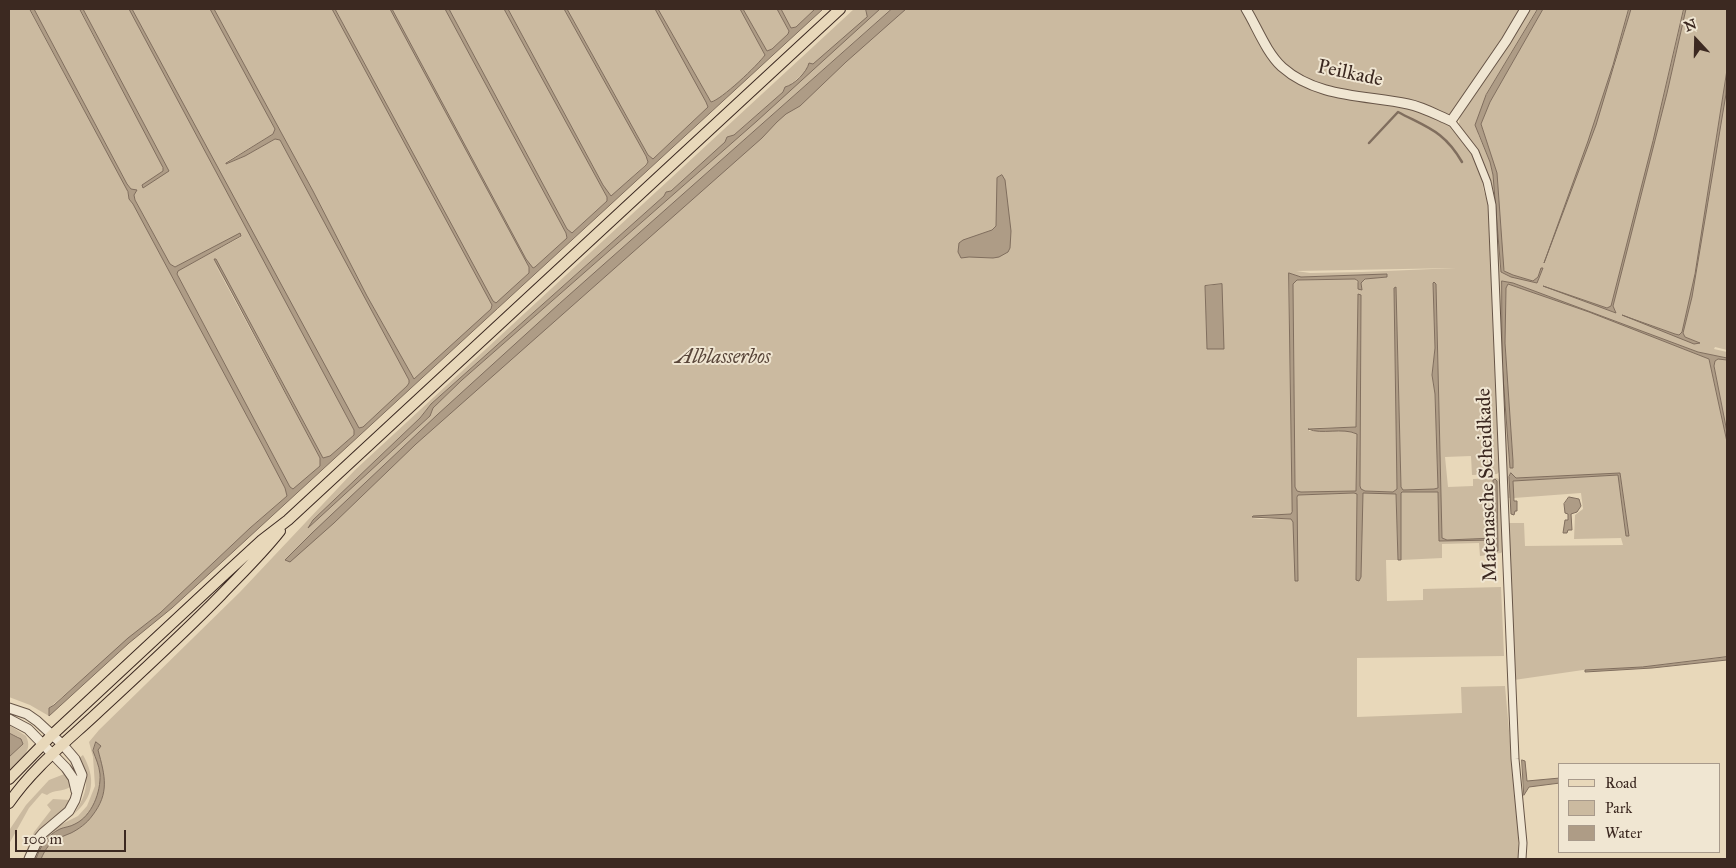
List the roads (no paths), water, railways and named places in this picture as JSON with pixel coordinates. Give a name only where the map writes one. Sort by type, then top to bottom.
[{"type":"main road","points":[[9,779],[52,735],[225,574],[262,540],[288,520],[840,9]]},
{"type":"main road","points":[[9,803],[52,754],[206,611],[267,547],[288,520]]},
{"type":"street","name":"Peilkade","points":[[1246,9],[1278,62],[1303,82],[1331,92],[1411,105],[1451,121]]},
{"type":"street","points":[[1451,121],[1526,9]]},
{"type":"street","name":"Matenasche Scheidkade","points":[[1451,121],[1475,152],[1487,182],[1492,205],[1515,759],[1523,843],[1522,859]]},
{"type":"street","points":[[9,708],[27,714],[63,745],[77,762],[82,775],[77,794],[69,810],[48,827],[38,839],[29,859]]},
{"type":"street","points":[[9,719],[28,729],[66,768],[73,778],[77,794]]},
{"type":"water","points":[[30,9],[34,9],[127,184],[131,189],[137,190],[134,195],[135,200],[170,264],[175,267],[240,233],[241,236],[178,271],[177,274],[290,487],[293,489],[320,466],[320,458],[214,259],[216,259],[323,458],[330,456],[354,435],[354,430],[129,9],[132,9],[359,428],[363,427],[407,386],[409,380],[280,140],[275,139],[245,156],[226,164],[273,134],[275,129],[210,9],[214,9],[313,191],[367,296],[414,379],[491,309],[492,305],[332,9],[335,9],[493,301],[496,303],[529,273],[529,267],[390,9],[392,9],[526,259],[533,268],[567,238],[566,233],[445,9],[449,9],[567,229],[572,233],[607,201],[607,197],[504,9],[508,9],[603,185],[611,196],[648,162],[564,9],[567,9],[648,155],[653,159],[708,107],[655,9],[658,9],[711,102],[739,82],[765,55],[740,9],[743,9],[767,51],[772,49],[789,31],[777,9],[781,9],[791,28],[796,27],[815,9],[823,9],[172,608],[129,643],[49,716],[49,708],[128,638],[160,613],[250,528],[287,496],[285,488],[263,446],[129,199],[128,192]]},
{"type":"water","points":[[80,9],[83,9],[169,171],[143,188],[142,185],[163,171],[163,168]]},
{"type":"water","points":[[866,9],[880,9],[757,121],[462,380],[433,408],[430,416],[308,528],[313,520],[420,418],[431,404],[664,196],[666,192],[671,191],[725,142],[727,137],[734,135],[783,92],[785,87],[796,81],[806,70],[809,63],[813,64],[867,17]]},
{"type":"water","points":[[892,9],[906,9],[800,106],[786,114],[762,138],[416,444],[334,523],[290,562],[285,560],[437,415],[559,304]]},
{"type":"water","points":[[1538,9],[1543,9],[1490,102],[1481,124],[1497,173],[1504,271],[1533,281],[1538,277],[1541,268],[1543,268],[1537,283],[1511,277],[1501,272],[1493,175],[1490,162],[1475,125],[1486,95]]},
{"type":"water","points":[[1629,9],[1631,9],[1596,125],[1544,263],[1588,141]]},
{"type":"water","points":[[1684,9],[1686,9],[1667,93],[1613,306],[1616,313],[1543,286],[1607,308],[1611,306]]},
{"type":"water","points":[[1727,70],[1726,94],[1692,297],[1683,333],[1685,337],[1700,343],[1694,344],[1622,315],[1675,334],[1679,335],[1682,332],[1695,274]]},
{"type":"water","points":[[1002,175],[1005,180],[1011,231],[1010,248],[1008,252],[999,257],[961,258],[958,252],[959,243],[992,230],[996,226],[997,178]]},
{"type":"water","points":[[1289,273],[1301,277],[1387,274],[1387,277],[1365,279],[1361,283],[1362,290],[1358,289],[1358,281],[1355,279],[1297,280],[1293,284],[1295,487],[1297,491],[1356,491],[1357,434],[1345,431],[1314,431],[1308,429],[1356,427],[1358,294],[1361,295],[1360,486],[1365,491],[1393,492],[1397,489],[1394,288],[1396,287],[1401,487],[1403,490],[1438,488],[1435,394],[1432,375],[1435,348],[1434,282],[1436,284],[1442,538],[1447,540],[1495,538],[1493,480],[1495,479],[1497,481],[1498,551],[1496,551],[1495,540],[1439,541],[1438,492],[1402,492],[1401,560],[1398,560],[1396,494],[1363,493],[1361,577],[1359,581],[1356,580],[1357,494],[1298,495],[1298,581],[1295,581],[1293,522],[1291,519],[1252,517],[1291,514],[1292,512]]},
{"type":"water","points":[[1502,281],[1513,283],[1698,352],[1727,358],[1727,360],[1718,359],[1715,361],[1714,366],[1727,432],[1727,442],[1709,359],[1589,312],[1508,284],[1506,288],[1505,343],[1513,461],[1513,468],[1510,468],[1502,364]]},
{"type":"water","points":[[1222,284],[1224,349],[1207,349],[1205,286]]},
{"type":"water","points":[[1511,473],[1516,478],[1620,473],[1629,536],[1626,536],[1618,475],[1513,481],[1514,501],[1517,501],[1517,511],[1515,511],[1514,515],[1511,514],[1509,477]]},
{"type":"water","points":[[1569,497],[1579,499],[1581,506],[1577,512],[1571,514],[1572,530],[1563,533],[1565,520],[1568,520],[1564,504]]},
{"type":"water","points":[[1727,657],[1727,660],[1652,668],[1585,672],[1585,670],[1642,667]]},
{"type":"water","points":[[9,733],[21,739],[23,744],[9,757]]},
{"type":"water","points":[[96,742],[101,746],[98,750],[104,776],[104,792],[98,808],[83,826],[60,837],[47,848],[41,859],[36,859],[48,838],[60,829],[81,820],[91,809],[97,796],[100,781],[99,768],[93,751]]},
{"type":"water","points":[[1522,760],[1525,761],[1527,781],[1558,778],[1558,783],[1529,787],[1524,795]]},
{"type":"waterway","points":[[1369,143],[1398,112],[1435,131],[1449,143],[1462,162]]},
{"type":"park label","name":"Alblasserbos","points":[[723,358]]}]
